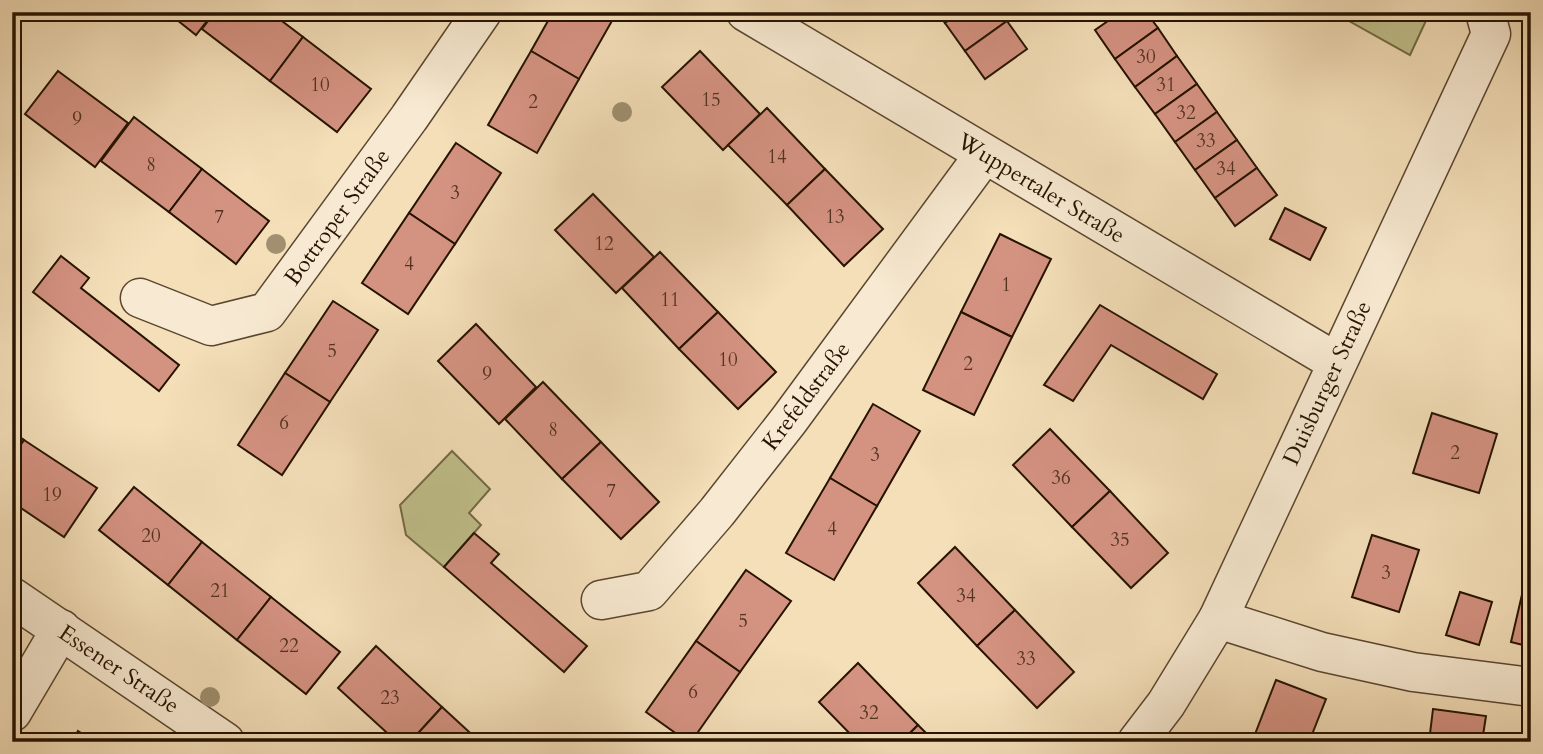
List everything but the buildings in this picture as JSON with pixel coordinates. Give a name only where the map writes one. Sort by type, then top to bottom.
[{"type":"street","name":"Bottroper Straße","points":[[140,298],[211,326],[267,312],[414,112],[482,12]]},
{"type":"street","name":"Wuppertaler Straße","points":[[746,12],[1336,362]]},
{"type":"street","name":"Duisburger Straße","points":[[1137,742],[1166,704],[1218,619],[1493,20]]},
{"type":"street","name":"Krefeldstraße","points":[[601,600],[649,591],[717,512],[796,411],[984,155]]},
{"type":"street","name":"Essener Straße","points":[[12,597],[225,742]]},
{"type":"street","points":[[1218,619],[1322,652],[1413,672],[1531,687]]},
{"type":"street","points":[[12,712],[61,629]]},
{"type":"green space","points":[[1333,12],[1430,12],[1410,55]]},
{"type":"green space","points":[[452,451],[490,489],[469,513],[481,525],[444,567],[406,535],[400,505]]}]
